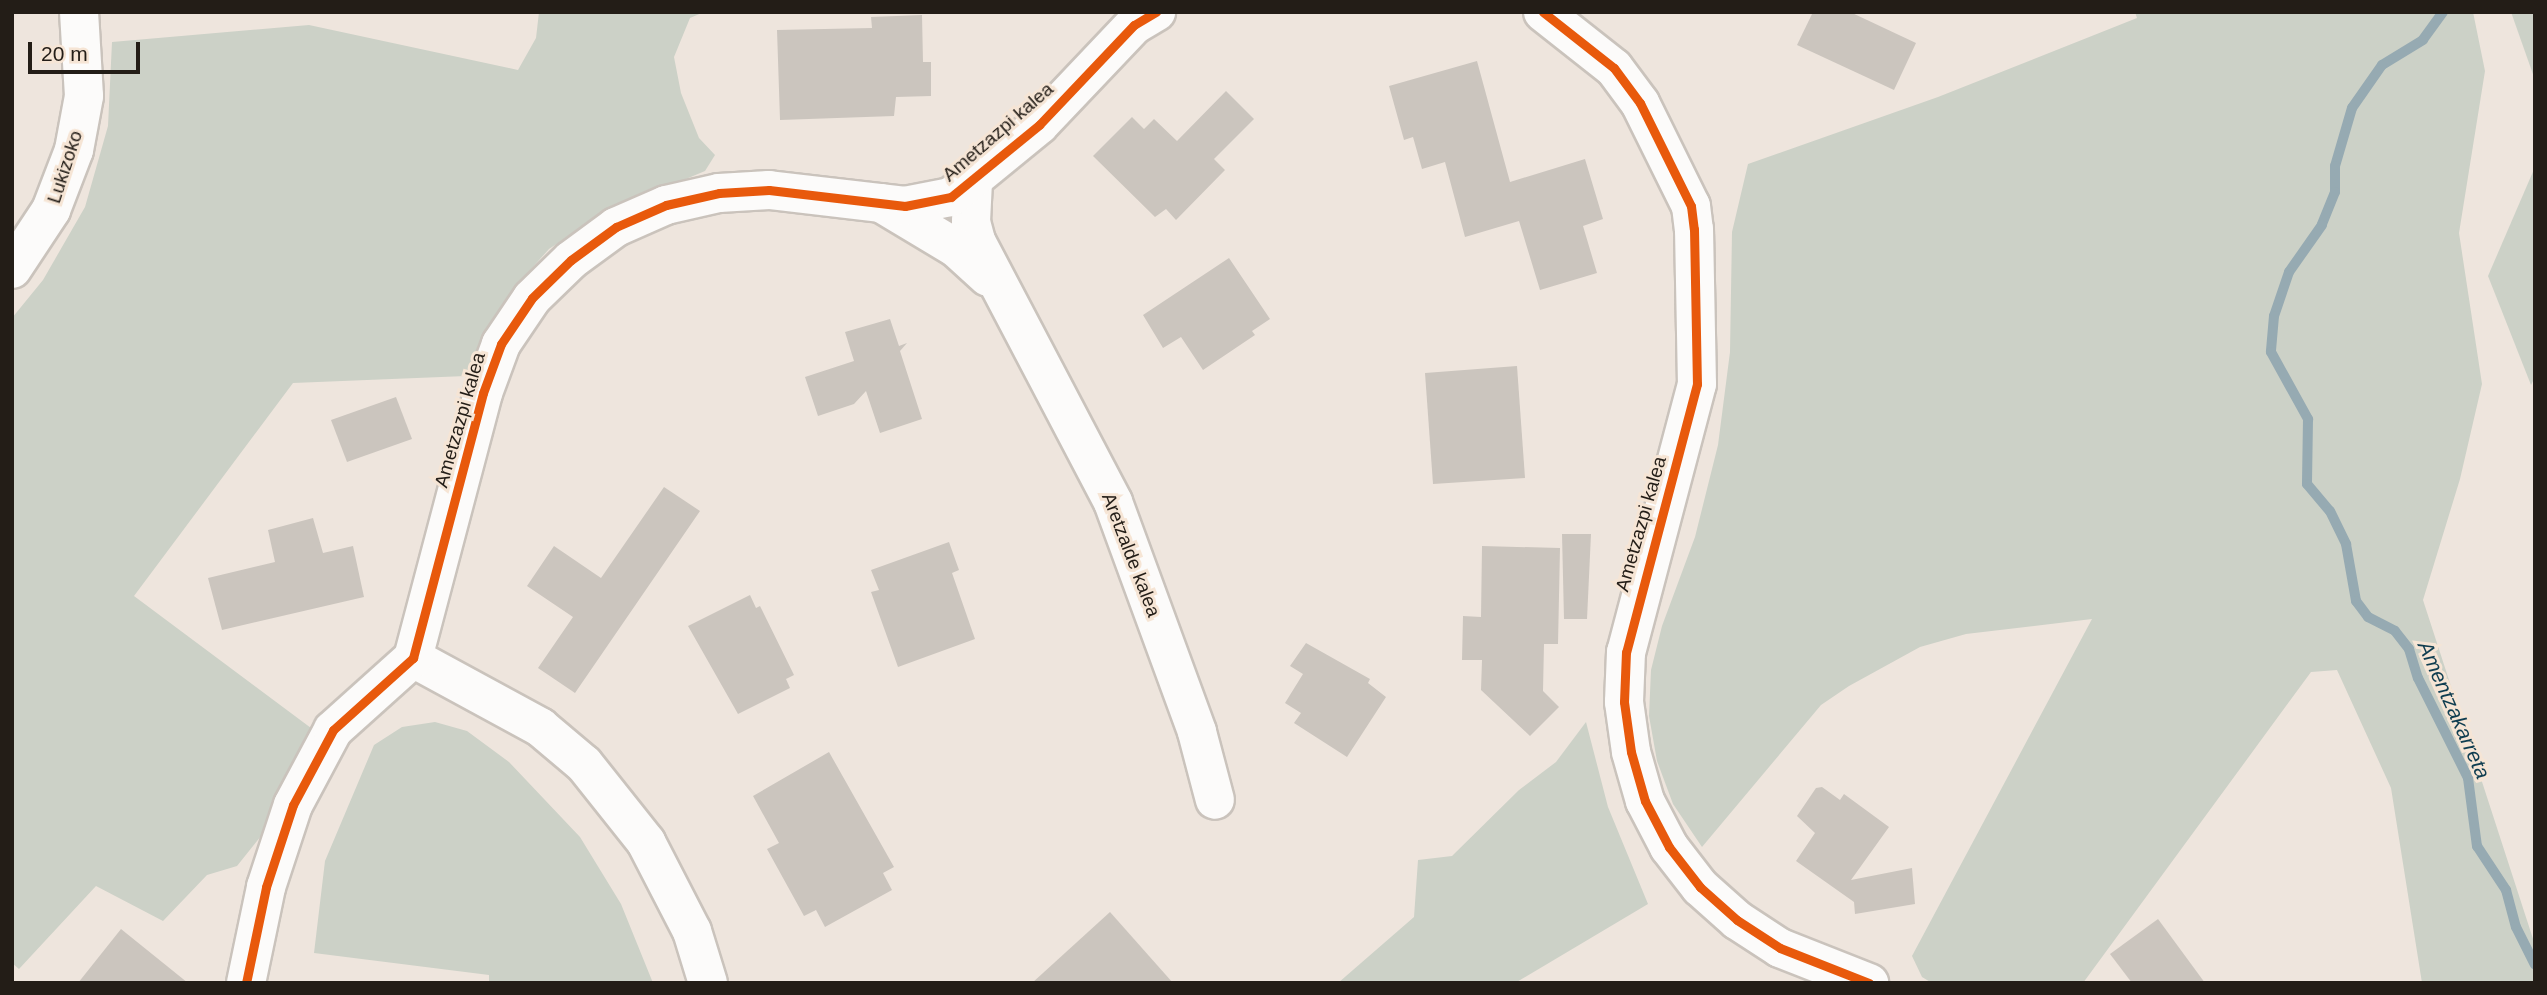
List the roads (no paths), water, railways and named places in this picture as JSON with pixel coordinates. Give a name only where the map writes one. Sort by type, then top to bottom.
[{"type":"street","name":"Lukizoko","points":[[12,269],[51,210],[75,150],[84,96],[79,12]]},
{"type":"street","name":"Ametzazpi kalea","points":[[413,658],[429,583],[501,344],[532,298],[571,260],[616,227],[653,210],[719,193],[769,190],[905,206],[951,197],[1039,125],[1134,25],[1156,12]]},
{"type":"street","name":"Ametzazpi kalea","points":[[1543,12],[1614,68],[1640,103],[1690,206],[1694,229],[1697,384],[1626,652],[1625,715],[1630,752],[1645,801],[1677,857],[1737,920],[1780,948],[1869,983]]},
{"type":"street","name":"Aretzalde kalea","points":[[973,181],[971,222],[997,285],[1113,502],[1197,732],[1215,800]]},
{"type":"street","name":"Aretzalde kalea","points":[[881,203],[956,248],[997,285]]},
{"type":"street","points":[[246,983],[266,887],[293,805],[333,730],[413,658],[540,727],[584,764],[646,842],[692,931],[708,983]]},
{"type":"waterway","name":"Amentzakarreta","points":[[2443,12],[2423,40],[2382,65],[2352,108],[2335,166],[2335,192],[2322,225],[2289,272],[2274,316],[2271,352],[2308,419],[2307,484],[2330,511],[2346,544],[2356,601],[2368,617],[2395,631],[2409,649],[2418,678],[2468,778],[2477,846],[2506,890],[2516,927],[2535,965]]}]
